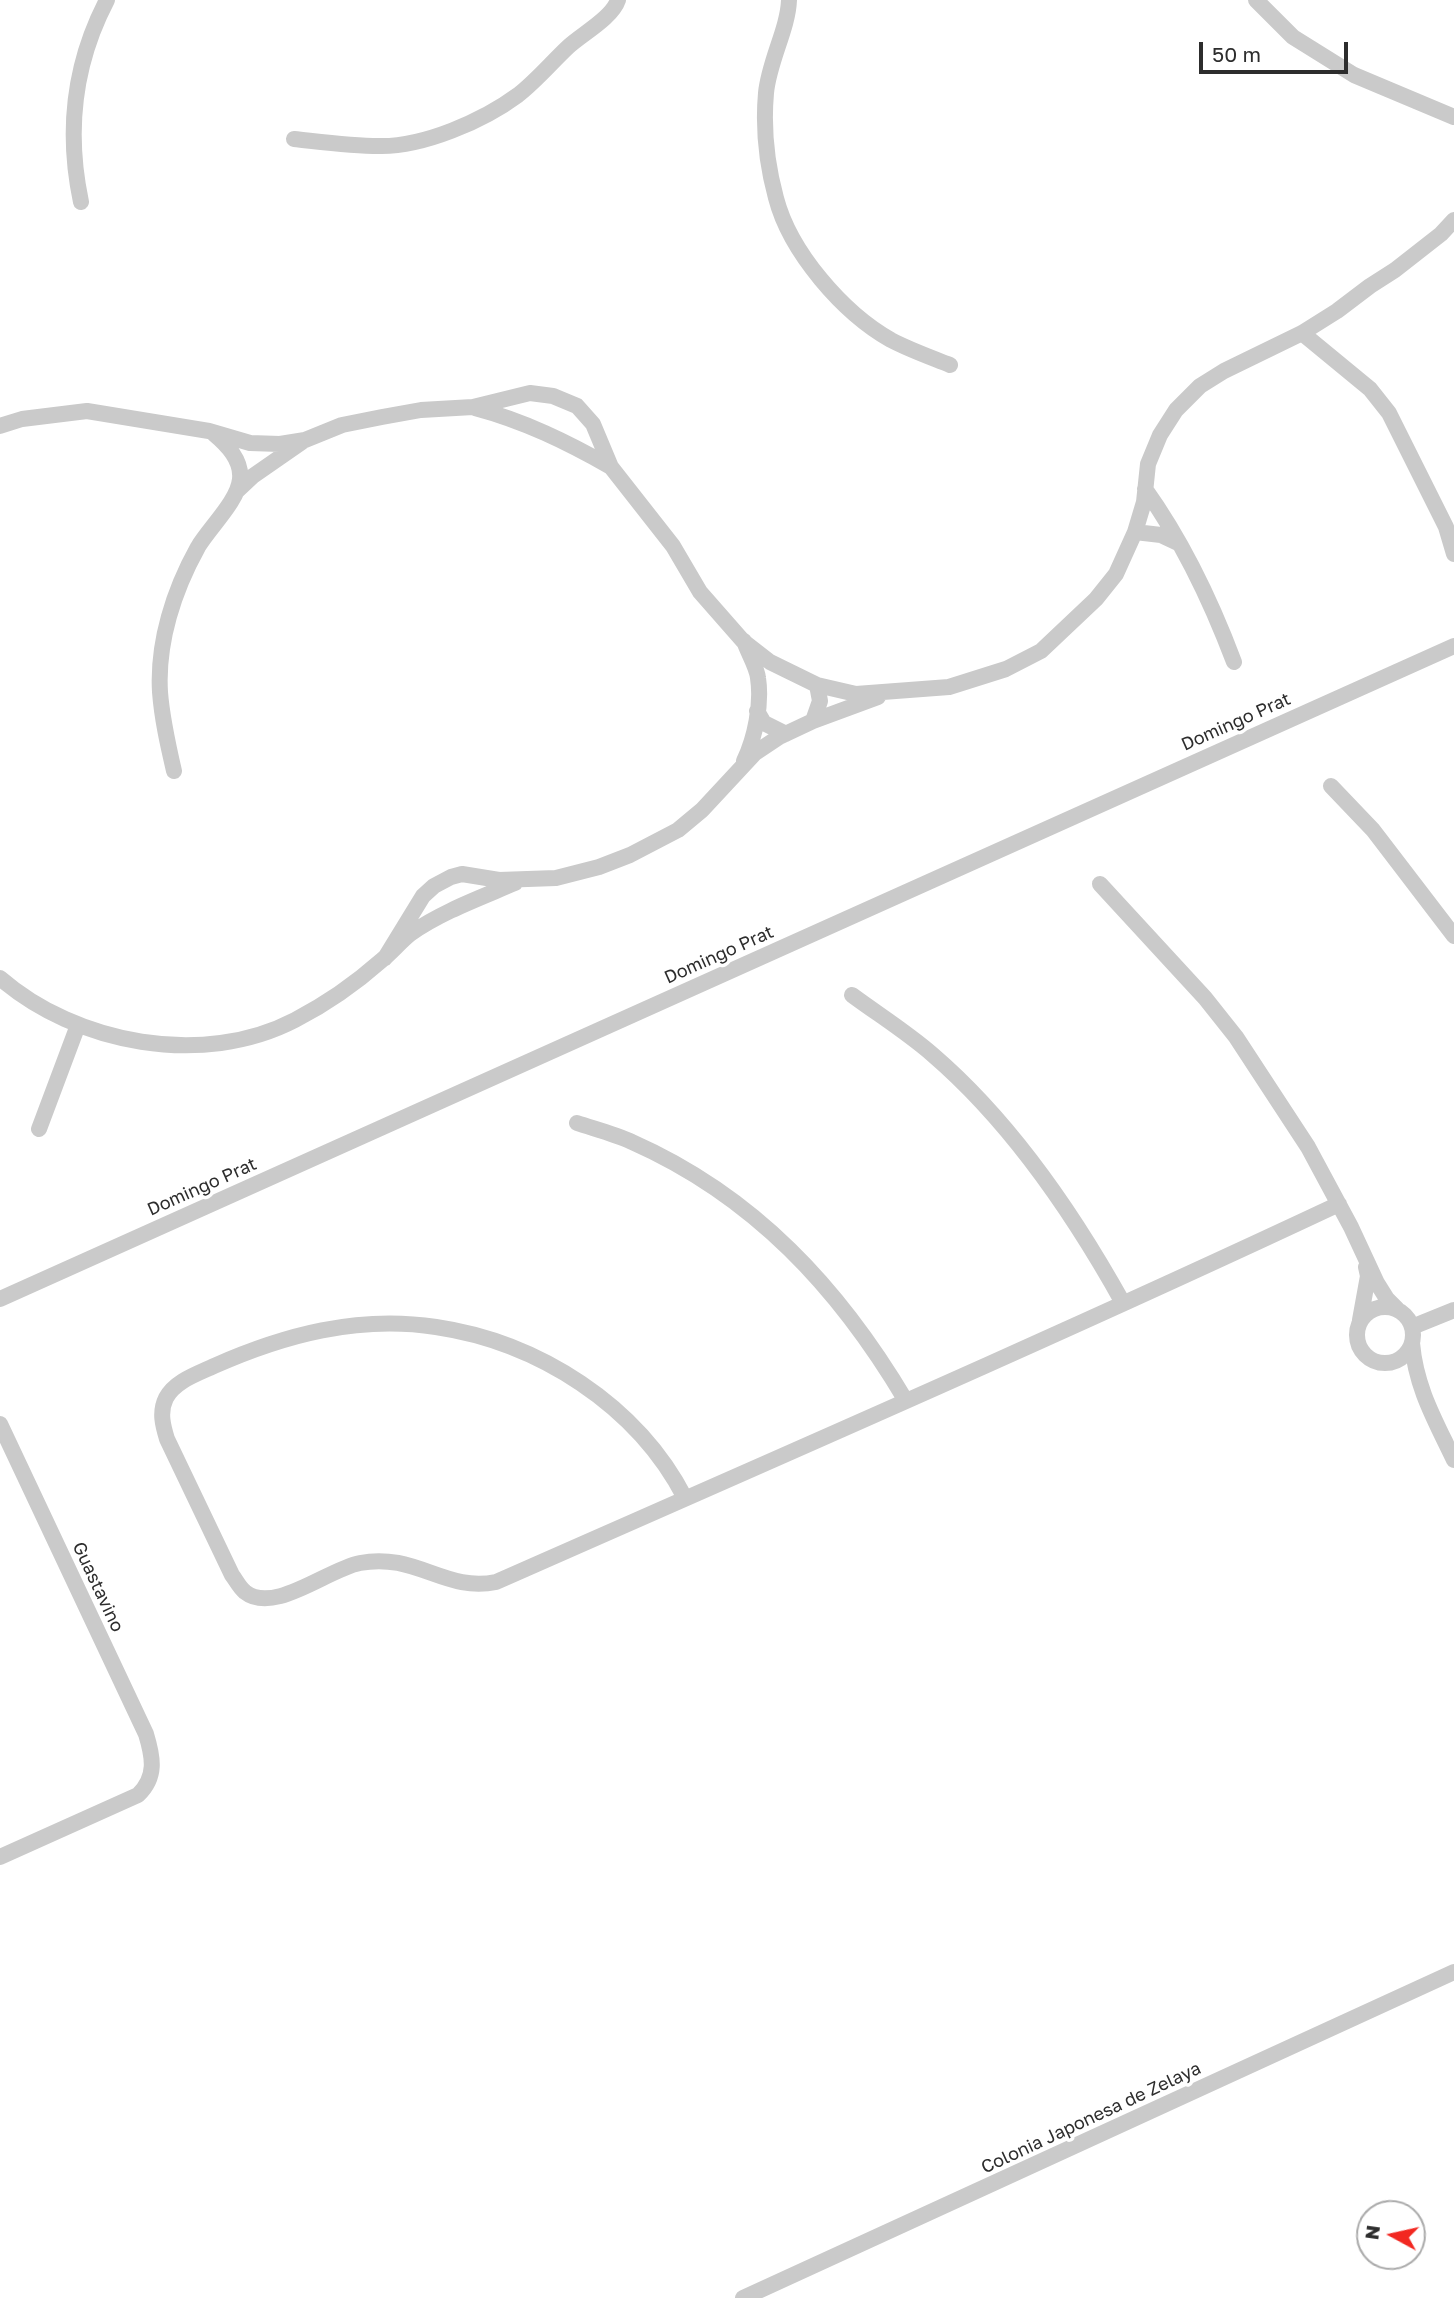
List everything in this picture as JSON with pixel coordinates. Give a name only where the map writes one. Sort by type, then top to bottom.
[{"type":"street","points":[[81,202],[72,148],[78,76],[86,49],[107,0]]},
{"type":"street","points":[[1255,0],[1293,37],[1354,75],[1454,117]]},
{"type":"street","points":[[789,1],[766,91],[765,129],[776,198],[784,219],[796,243],[823,282],[866,323],[892,340],[950,365]]},
{"type":"street","points":[[294,139],[381,146],[411,144],[449,131],[517,95],[620,2]]},
{"type":"street","points":[[0,426],[22,419],[87,411],[209,431],[250,443],[280,444],[305,440],[342,425],[421,410],[473,407],[530,393],[553,396],[576,406],[593,424],[611,467],[673,546],[700,592],[743,641],[770,662],[817,685],[856,694],[949,687],[1006,669],[1041,651],[1096,599],[1116,574],[1135,532],[1148,464],[1160,435],[1177,410],[1200,386],[1224,371],[1302,333],[1395,270],[1441,234],[1454,220]]},
{"type":"street","points":[[1302,333],[1370,389],[1389,414],[1446,527],[1454,554]]},
{"type":"street","points":[[521,423],[518,408],[520,401],[530,393]]},
{"type":"street","points":[[473,407],[571,444],[611,467]]},
{"type":"street","points":[[571,444],[588,418]]},
{"type":"street","points":[[209,431],[229,446],[236,459],[240,478],[237,491]]},
{"type":"street","points":[[174,771],[160,689],[162,656],[174,599],[198,547],[237,491],[305,440]]},
{"type":"street","points":[[1145,489],[1209,600],[1234,662]]},
{"type":"street","points":[[1135,532],[1161,535],[1178,543]]},
{"type":"street","points":[[742,766],[748,753],[757,711],[758,682],[758,675],[743,641]]},
{"type":"street","name":"Domingo Prat","points":[[0,1299],[1454,646]]},
{"type":"street","points":[[758,682],[771,671],[786,670]]},
{"type":"street","points":[[813,721],[820,702],[817,685]]},
{"type":"street","points":[[385,958],[423,896],[451,877],[462,874],[499,880],[556,878],[599,867],[678,830],[702,810],[755,753],[786,734],[813,721],[891,693]]},
{"type":"street","points":[[757,711],[764,723],[786,734]]},
{"type":"street","points":[[1331,786],[1373,830],[1454,936]]},
{"type":"street","points":[[0,978],[23,998],[78,1026],[120,1038],[172,1045],[247,1038],[277,1029],[337,995],[385,958],[410,934],[462,905],[524,880]]},
{"type":"street","points":[[1100,884],[1205,998],[1236,1037],[1308,1147],[1387,1299],[1409,1320],[1416,1376],[1422,1395],[1454,1460]]},
{"type":"street","points":[[852,995],[933,1055],[996,1120],[1031,1161],[1063,1205],[1098,1257],[1123,1303]]},
{"type":"street","points":[[38,1129],[78,1026]]},
{"type":"street","points":[[577,1123],[630,1140],[665,1157],[736,1203],[762,1224],[825,1284],[878,1355],[906,1401]]},
{"type":"street","points":[[685,1498],[673,1475],[649,1442],[595,1393],[535,1357],[470,1334],[436,1327],[366,1324],[288,1337],[245,1352],[176,1385],[166,1397],[163,1409],[163,1427],[167,1439],[232,1574],[240,1587],[256,1598],[274,1598],[343,1568],[375,1561],[401,1562],[461,1583],[484,1585],[495,1582],[906,1401],[1339,1204]]},
{"type":"street","points":[[1365,1261],[1368,1276],[1358,1327],[1358,1343],[1366,1356],[1411,1381],[1422,1395]]},
{"type":"street","points":[[1358,1327],[1362,1319],[1374,1309],[1397,1309]]},
{"type":"street","points":[[1381,1363],[1389,1363],[1403,1357],[1412,1335],[1454,1310]]},
{"type":"street","name":"Guastavino","points":[[0,1424],[146,1734],[151,1751],[152,1770],[149,1785],[138,1795],[0,1857]]},
{"type":"street","name":"Colonia Japonesa de Zelaya","points":[[743,2298],[1454,1972]]}]
